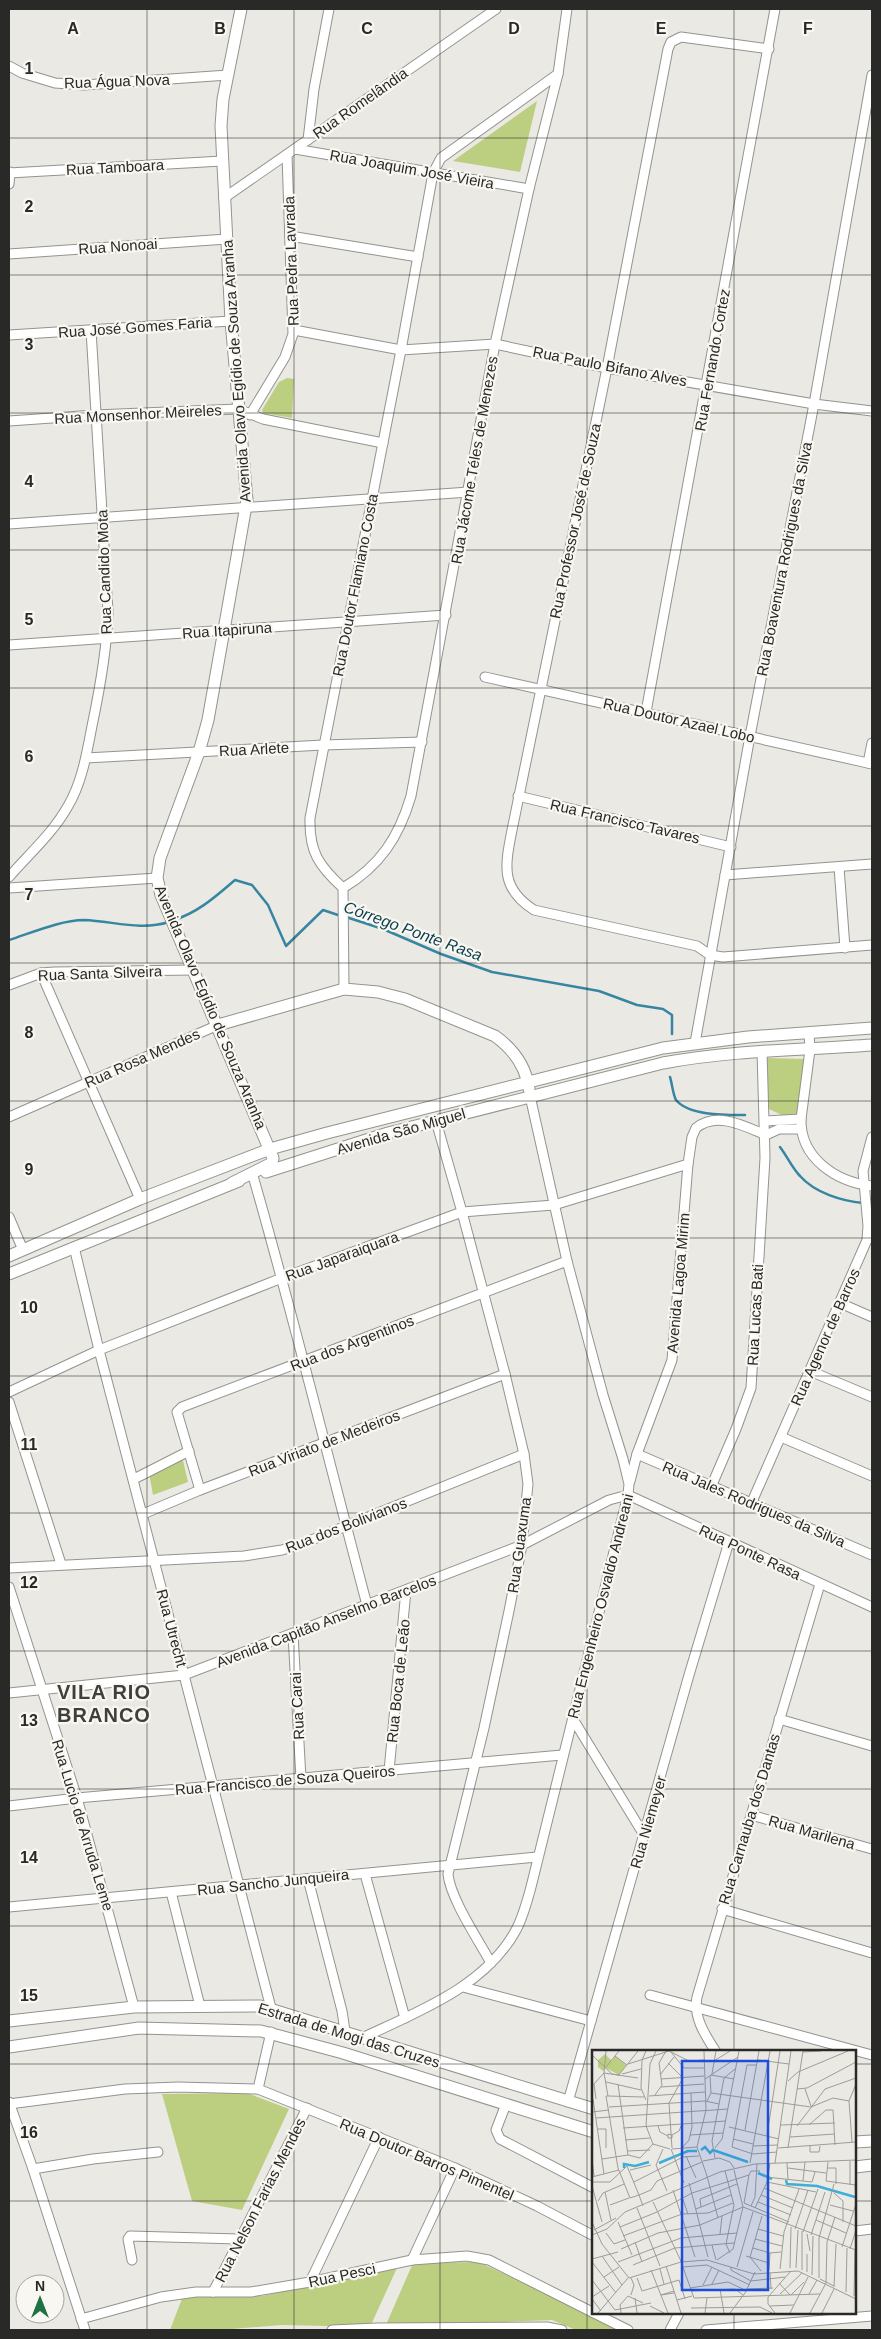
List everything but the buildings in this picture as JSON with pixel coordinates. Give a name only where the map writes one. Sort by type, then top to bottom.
[{"type":"main road","name":"Avenida Olavo Egídio de Souza Aranha","points":[[240,9],[221,126],[231,321],[238,409],[247,476],[246,509],[215,686],[199,752],[160,858],[157,878],[193,970],[270,1149]]},
{"type":"main road","name":"Rua Rosa Mendes","points":[[218,1025],[344,989],[378,992],[405,999],[488,1032],[503,1042],[520,1062],[528,1082],[530,1096]]},
{"type":"main road","name":"Avenida São Miguel","points":[[9,1256],[140,1199],[270,1149],[648,1051],[695,1043],[872,1028]]},
{"type":"main road","name":"Avenida São Miguel","points":[[9,1274],[232,1183],[388,1133],[663,1063],[703,1056],[872,1045]]},
{"type":"main road","points":[[232,1183],[272,1163],[273,1158],[270,1149]]},
{"type":"main road","name":"Estrada de Mogi das Cruzes","points":[[9,2021],[134,2007],[246,2005],[271,2008],[592,2108]]},
{"type":"main road","name":"Estrada de Mogi das Cruzes","points":[[9,2047],[139,2028],[271,2032],[592,2131]]},
{"type":"main road","points":[[856,2142],[872,2140]]},
{"type":"main road","points":[[856,2167],[872,2165]]},
{"type":"street","points":[[308,140],[329,9]]},
{"type":"street","name":"Rua Romelândia","points":[[224,198],[496,9]]},
{"type":"street","name":"Rua Jácome Téles de Menezes","points":[[343,888],[353,882],[379,859],[392,844],[404,822],[422,742],[495,344],[529,189],[558,74],[567,9]]},
{"type":"street","name":"Rua Fernando Cortez","points":[[646,712],[775,9]]},
{"type":"street","name":"Rua Professor José de Souza","points":[[710,955],[697,946],[534,910],[520,901],[513,893],[506,869],[518,796],[607,368],[668,49],[671,42],[681,37],[689,37],[769,49]]},
{"type":"street","name":"Rua Água Nova","points":[[9,66],[22,73],[55,83],[74,84],[228,75]]},
{"type":"street","points":[[433,173],[441,158],[558,74]]},
{"type":"street","name":"Rua Boaventura Rodrigues da Silva","points":[[695,1043],[750,736],[814,404],[872,76]]},
{"type":"street","name":"Rua Joaquim José Vieira","points":[[295,149],[529,189]]},
{"type":"street","name":"Rua Pedra Lavrada","points":[[250,415],[285,357],[292,342],[294,330],[287,155]]},
{"type":"street","name":"Rua Tamboara","points":[[9,172],[222,160]]},
{"type":"street","points":[[9,172],[9,184]]},
{"type":"street","name":"Rua Doutor Flamiano Costa","points":[[343,888],[325,872],[312,850],[309,836],[310,818],[401,350],[433,173]]},
{"type":"street","points":[[290,236],[418,257]]},
{"type":"street","name":"Rua Nonoai","points":[[9,254],[227,239]]},
{"type":"street","name":"Rua José Gomes Faria","points":[[9,335],[231,321]]},
{"type":"street","name":"Rua Candido Mota","points":[[9,877],[42,842],[69,805],[86,758],[107,639],[108,612],[91,330]]},
{"type":"street","name":"Rua Paulo Bifano Alves","points":[[294,330],[401,350],[495,344],[607,368],[814,404],[872,411]]},
{"type":"street","name":"Rua Monsenhor Meireles","points":[[9,421],[238,409],[250,415],[383,443]]},
{"type":"street","points":[[9,524],[469,492]]},
{"type":"street","name":"Rua Itapiruna","points":[[9,644],[107,639],[446,615]]},
{"type":"street","name":"Rua Doutor Azael Lobo","points":[[486,677],[870,763]]},
{"type":"street","name":"Rua Arlete","points":[[86,758],[323,745],[422,742]]},
{"type":"street","points":[[870,763],[872,743]]},
{"type":"street","name":"Rua Francisco Tavares","points":[[518,796],[731,846]]},
{"type":"street","points":[[726,875],[872,864]]},
{"type":"street","points":[[839,866],[845,948]]},
{"type":"street","points":[[9,888],[157,878]]},
{"type":"street","points":[[343,888],[344,989]]},
{"type":"street","points":[[710,955],[739,957],[872,946]]},
{"type":"street","name":"Rua Santa Silveira","points":[[9,985],[41,973],[193,970]]},
{"type":"street","points":[[41,973],[140,1199]]},
{"type":"street","name":"Rua Rosa Mendes","points":[[9,1117],[218,1025]]},
{"type":"street","points":[[809,1033],[810,1050],[800,1129],[805,1147],[813,1158],[825,1168],[867,1187]]},
{"type":"street","name":"Rua Lucas Bati","points":[[711,1487],[736,1430],[751,1388],[766,1135],[762,1051]]},
{"type":"street","name":"Rua Engenheiro Osvaldo Andreani","points":[[362,2038],[406,2018],[463,1987],[491,1963],[509,1941],[520,1922],[628,1496],[629,1484],[567,1261],[530,1096]]},
{"type":"street","points":[[765,1121],[801,1119]]},
{"type":"street","name":"Avenida Lagoa Mirim","points":[[629,1484],[637,1454],[672,1360],[688,1164],[692,1137],[696,1128],[702,1123],[720,1120],[766,1135]]},
{"type":"street","name":"Rua Guaxuma","points":[[436,1121],[505,1374],[524,1454],[528,1484],[522,1545],[509,1611],[475,1765],[449,1866],[448,1879],[451,1887],[491,1963]]},
{"type":"street","points":[[766,1135],[779,1129],[800,1129]]},
{"type":"street","name":"Rua Agenor de Barros","points":[[751,1504],[840,1303],[870,1241],[867,1187],[863,1167],[872,1137]]},
{"type":"street","name":"Rua Japaraiquara","points":[[9,1392],[99,1350],[282,1278],[462,1212],[554,1205],[688,1164]]},
{"type":"street","points":[[253,1176],[282,1278],[323,1443],[367,1605]]},
{"type":"street","points":[[9,1217],[23,1250]]},
{"type":"street","name":"Rua Utrecht","points":[[74,1248],[271,2008]]},
{"type":"street","name":"Rua dos Argentinos","points":[[189,1451],[177,1412],[178,1409],[567,1261]]},
{"type":"street","points":[[840,1303],[872,1317]]},
{"type":"street","points":[[810,1371],[872,1397]]},
{"type":"street","name":"Rua Viriato de Medeiros","points":[[143,1514],[200,1490],[505,1374]]},
{"type":"street","points":[[9,1402],[61,1564]]},
{"type":"street","points":[[781,1437],[872,1476]]},
{"type":"street","points":[[134,1479],[189,1451],[200,1490]]},
{"type":"street","name":"Rua dos Bolivianos","points":[[9,1568],[266,1553],[304,1543],[524,1454]]},
{"type":"street","name":"Rua Jales Rodrigues da Silva","points":[[637,1454],[872,1555]]},
{"type":"street","name":"Avenida Capitão Anselmo Barcelos","points":[[9,1693],[42,1688],[184,1675],[522,1545],[609,1500],[628,1496]]},
{"type":"street","name":"Rua Ponte Rasa","points":[[628,1496],[872,1607]]},
{"type":"street","name":"Rua Niemeyer","points":[[568,2102],[729,1542]]},
{"type":"street","name":"Rua Carnauba dos Dantas","points":[[695,2008],[778,1719],[820,1584]]},
{"type":"street","name":"Rua Lucio de Arruda Leme","points":[[9,1587],[77,1798],[106,1898],[134,2007]]},
{"type":"street","name":"Rua Boca de Leão","points":[[389,1772],[406,1590]]},
{"type":"street","name":"Rua Carai","points":[[293,1634],[302,1779]]},
{"type":"street","points":[[573,1719],[644,1835]]},
{"type":"street","points":[[778,1719],[872,1746]]},
{"type":"street","name":"Rua Francisco de Souza Queiros","points":[[9,1806],[213,1786],[475,1765],[562,1755]]},
{"type":"street","name":"Rua Marilena","points":[[751,1815],[872,1850]]},
{"type":"street","name":"Rua Sancho Junqueira","points":[[9,1907],[537,1857]]},
{"type":"street","points":[[365,1874],[406,2018]]},
{"type":"street","points":[[308,1878],[342,2011],[345,2031]]},
{"type":"street","points":[[171,1892],[200,2006]]},
{"type":"street","points":[[722,1909],[872,1953]]},
{"type":"street","points":[[463,1987],[591,2021]]},
{"type":"street","points":[[650,1995],[850,2050]]},
{"type":"street","points":[[695,2008],[702,2030],[715,2050]]},
{"type":"street","points":[[258,2089],[271,2032]]},
{"type":"street","points":[[856,2052],[872,2056]]},
{"type":"street","name":"Rua Doutor Barros Pimentel","points":[[9,2103],[124,2089],[178,2087],[258,2089],[455,2168],[538,2206],[592,2235]]},
{"type":"street","points":[[9,2103],[33,2169],[85,2330]]},
{"type":"street","points":[[506,2104],[496,2130],[500,2140],[592,2187]]},
{"type":"street","name":"Rua Nelson Farias Mendes","points":[[213,2292],[307,2108]]},
{"type":"street","points":[[310,2282],[379,2137]]},
{"type":"street","points":[[33,2169],[158,2152]]},
{"type":"street","points":[[412,2260],[455,2168]]},
{"type":"street","points":[[856,2231],[872,2229]]},
{"type":"street","points":[[132,2260],[128,2239],[130,2236],[239,2239]]},
{"type":"street","name":"Rua Pesci","points":[[81,2319],[161,2296],[213,2292],[251,2292],[310,2282],[412,2260],[453,2256],[479,2257],[515,2272],[592,2312]]},
{"type":"street","name":"Rua Pesci","points":[[596,2314],[628,2330]]},
{"type":"street","points":[[670,2330],[678,2314]]},
{"type":"street","points":[[706,2330],[872,2316]]},
{"type":"street","points":[[332,2330],[547,2327],[562,2330]]},
{"type":"green space","points":[[537,101],[520,172],[453,161]]},
{"type":"green space","points":[[287,378],[294,379],[292,418],[263,413],[262,410],[279,382]]},
{"type":"green space","points":[[766,1058],[805,1059],[798,1115],[784,1116],[769,1109]]},
{"type":"green space","points":[[182,1456],[188,1482],[153,1495],[149,1473]]},
{"type":"green space","points":[[247,2093],[289,2109],[242,2210],[192,2201],[162,2094]]},
{"type":"green space","points":[[478,2262],[538,2289],[619,2330],[576,2330],[552,2320],[385,2327],[413,2263]]},
{"type":"green space","points":[[397,2268],[370,2327],[282,2325],[219,2330],[170,2330],[183,2296],[262,2296]]},
{"type":"waterway","name":"Córrego Ponte Rasa","points":[[174,920],[199,908],[235,880],[252,885],[268,905],[286,946],[323,910],[341,916]]},
{"type":"waterway","name":"Córrego Ponte Rasa","points":[[346,917],[383,929],[441,954],[492,972],[599,991],[637,1005],[663,1009],[672,1015],[672,1034]]},
{"type":"waterway","name":"Córrego Ponte Rasa","points":[[9,940],[56,924],[75,921],[84,920],[137,926],[158,925],[169,922]]},
{"type":"waterway","name":"Córrego Ponte Rasa","points":[[670,1077],[675,1098],[682,1105],[709,1114],[745,1115]]},
{"type":"waterway","name":"Córrego Ponte Rasa","points":[[780,1147],[797,1173],[813,1187],[838,1198],[863,1203]]},
{"type":"district","name":"VILA RIO BRANCO","points":[[104,1704]]}]
